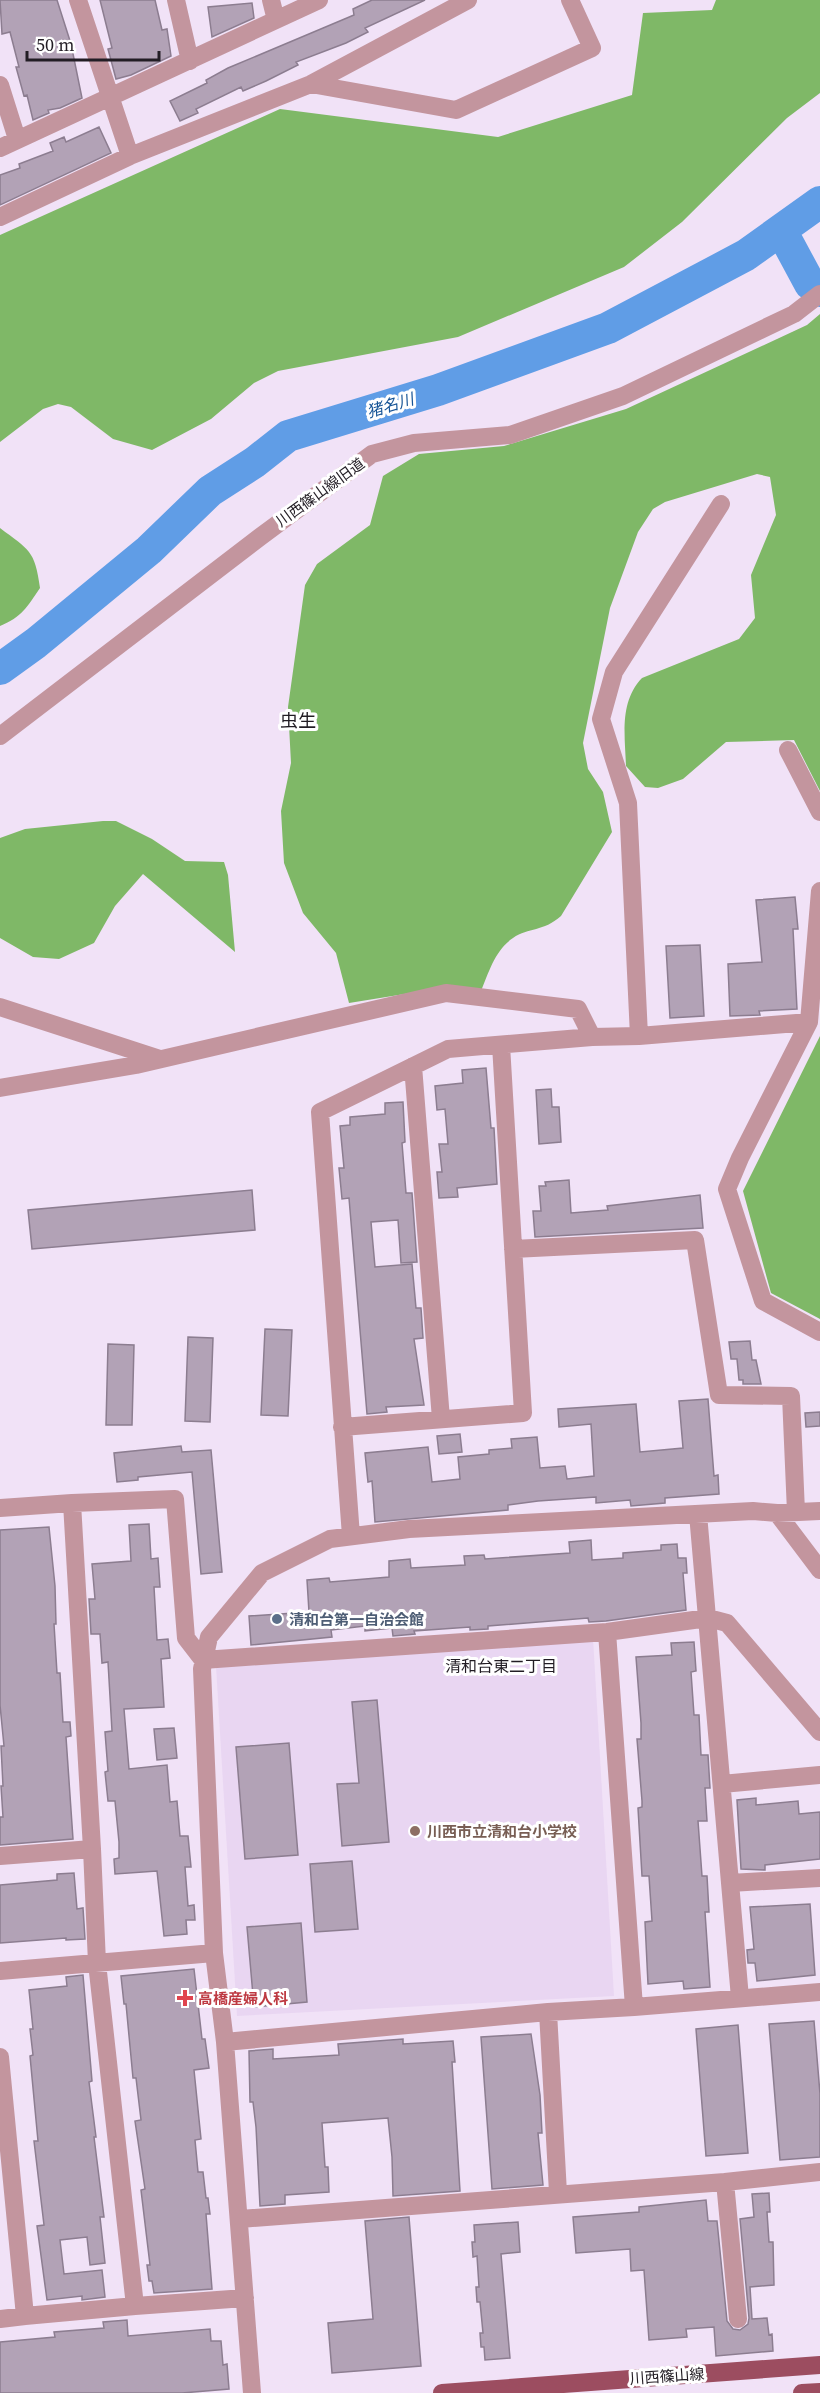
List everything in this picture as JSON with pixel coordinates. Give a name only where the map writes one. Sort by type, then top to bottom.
[{"type":"main road","name":"川西篠山線","points":[[442,2393],[820,2365]]},
{"type":"main road","points":[[802,2393],[820,2392]]},
{"type":"street","points":[[78,0],[130,156]]},
{"type":"street","points":[[176,0],[190,62]]},
{"type":"street","points":[[271,0],[276,20]]},
{"type":"street","points":[[0,148],[190,62],[319,0]]},
{"type":"street","points":[[311,84],[456,110],[591,48],[570,0]]},
{"type":"street","points":[[0,217],[130,156],[311,84],[462,2]]},
{"type":"street","points":[[0,85],[17,139]]},
{"type":"street","name":"川西篠山線旧道","points":[[0,736],[372,454],[414,442],[510,435],[623,396],[794,314],[820,294]]},
{"type":"street","points":[[639,1036],[628,803],[601,719],[614,672],[720,504]]},
{"type":"street","points":[[788,750],[820,812]]},
{"type":"street","points":[[820,891],[809,1022],[740,1158],[727,1189],[763,1301],[820,1332]]},
{"type":"street","points":[[0,1088],[162,1059],[446,993],[578,1009],[592,1037]]},
{"type":"street","points":[[0,1007],[162,1059]]},
{"type":"street","points":[[351,1536],[320,1112],[448,1049],[809,1022]]},
{"type":"street","points":[[342,1427],[523,1413],[501,1045]]},
{"type":"street","points":[[413,1066],[441,1419]]},
{"type":"street","points":[[513,1249],[695,1240],[719,1395],[791,1396],[796,1512]]},
{"type":"street","points":[[0,1508],[175,1499],[186,1638],[203,1660]]},
{"type":"street","points":[[72,1503],[97,1963],[135,2306]]},
{"type":"street","points":[[252,2393],[225,2042],[214,1953],[202,1703],[203,1660],[209,1637],[262,1573],[330,1539],[409,1529],[753,1511],[777,1513],[820,1510]]},
{"type":"street","points":[[777,1513],[820,1569]]},
{"type":"street","points":[[698,1514],[740,1998]]},
{"type":"street","points":[[203,1660],[607,1632],[708,1618],[728,1623],[820,1732]]},
{"type":"street","points":[[607,1632],[634,2007]]},
{"type":"street","points":[[722,1784],[820,1776]]},
{"type":"street","points":[[0,1856],[92,1849]]},
{"type":"street","points":[[730,1883],[820,1878]]},
{"type":"street","points":[[0,1971],[214,1953]]},
{"type":"street","points":[[225,2042],[548,2012],[820,1992]]},
{"type":"street","points":[[548,2012],[558,2193]]},
{"type":"street","points":[[0,2057],[25,2316]]},
{"type":"street","points":[[240,2219],[725,2182],[820,2172]]},
{"type":"street","points":[[725,2182],[738,2319]]},
{"type":"street","points":[[0,2319],[245,2298]]},
{"type":"shaded area","name":"川西市立清和台小学校","points":[[593,1638],[614,1996],[237,2016],[216,1666]]},
{"type":"green space","points":[[716,0],[820,0],[820,93],[787,118],[682,222],[624,267],[458,337],[278,371],[254,383],[211,419],[152,450],[113,439],[71,407],[58,404],[43,409],[0,442],[0,235],[280,109],[498,137],[632,95],[643,13],[712,10]]},
{"type":"green space","points":[[820,314],[820,791],[794,740],[726,742],[683,779],[658,788],[645,787],[626,766],[627,708],[635,687],[642,678],[739,639],[755,618],[751,575],[776,515],[770,477],[757,474],[665,502],[653,509],[638,532],[610,608],[583,743],[588,769],[603,792],[612,832],[561,916],[548,925],[519,935],[507,943],[493,962],[481,991],[442,988],[349,1003],[336,953],[303,913],[284,863],[281,811],[291,763],[288,707],[305,585],[317,564],[370,525],[383,476],[419,454],[504,446],[626,409],[807,325]]},
{"type":"green space","points":[[0,528],[18,541],[33,558],[40,588],[19,615],[0,626]]},
{"type":"green space","points":[[116,821],[152,839],[185,861],[224,862],[228,875],[235,952],[143,874],[115,906],[94,943],[59,959],[33,957],[0,938],[0,838],[25,829]]},
{"type":"green space","points":[[820,1036],[820,1319],[771,1293],[743,1191]]},
{"type":"building","points":[[0,0],[57,0],[71,44],[82,98],[60,108],[48,110],[49,113],[33,120],[27,95],[24,96],[16,67],[19,67],[10,32],[2,34]]},
{"type":"building","points":[[100,0],[155,0],[162,30],[167,29],[171,56],[131,75],[116,79],[108,49],[112,48]]},
{"type":"building","points":[[372,0],[425,0],[365,28],[368,32],[346,43],[296,62],[298,65],[266,81],[243,91],[241,87],[196,109],[198,113],[180,121],[170,101],[207,83],[206,80],[228,68],[354,15],[353,9]]},
{"type":"building","points":[[252,3],[254,18],[212,37],[208,7]]},
{"type":"building","points":[[99,127],[111,153],[0,205],[0,175],[20,168],[19,164],[53,151],[50,143],[64,137],[66,142]]},
{"type":"building","points":[[795,897],[798,929],[793,929],[797,1009],[759,1011],[760,1015],[730,1016],[728,964],[762,962],[756,900]]},
{"type":"building","points":[[700,945],[704,1016],[670,1018],[666,946]]},
{"type":"building","points":[[486,1068],[491,1128],[494,1128],[497,1184],[457,1188],[458,1197],[439,1198],[437,1172],[442,1172],[439,1144],[448,1144],[445,1109],[437,1110],[435,1086],[463,1083],[462,1070]]},
{"type":"building","points":[[551,1089],[552,1107],[559,1107],[561,1142],[539,1144],[536,1090]]},
{"type":"building","points":[[403,1102],[405,1142],[402,1143],[406,1193],[412,1193],[417,1262],[401,1263],[398,1220],[371,1222],[375,1267],[412,1264],[416,1308],[421,1308],[423,1338],[414,1339],[424,1405],[386,1407],[387,1412],[367,1414],[349,1198],[342,1199],[339,1168],[344,1168],[340,1126],[350,1125],[350,1117],[385,1114],[385,1103]]},
{"type":"building","points":[[569,1180],[571,1213],[608,1210],[607,1206],[700,1195],[703,1228],[535,1237],[533,1211],[541,1211],[539,1186],[546,1186],[545,1182]]},
{"type":"building","points":[[252,1190],[255,1230],[32,1249],[28,1210]]},
{"type":"building","points":[[265,1329],[292,1330],[288,1416],[261,1415]]},
{"type":"building","points":[[188,1337],[213,1338],[210,1422],[185,1421]]},
{"type":"building","points":[[750,1341],[752,1360],[756,1360],[761,1384],[743,1384],[743,1380],[739,1380],[737,1359],[731,1359],[729,1342]]},
{"type":"building","points":[[108,1344],[134,1345],[132,1425],[106,1425]]},
{"type":"building","points":[[708,1399],[714,1476],[718,1475],[719,1494],[665,1498],[665,1503],[631,1506],[630,1500],[596,1503],[596,1497],[538,1501],[508,1505],[508,1510],[375,1522],[372,1481],[368,1482],[365,1453],[428,1447],[432,1482],[460,1479],[458,1457],[489,1454],[489,1450],[512,1448],[511,1439],[537,1437],[540,1468],[565,1466],[567,1479],[594,1476],[591,1424],[559,1427],[558,1409],[636,1404],[640,1452],[683,1448],[679,1401]]},
{"type":"building","points":[[820,1412],[820,1426],[806,1427],[805,1413]]},
{"type":"building","points":[[460,1434],[462,1452],[439,1454],[437,1436]]},
{"type":"building","points":[[181,1446],[182,1452],[211,1450],[222,1572],[201,1574],[192,1472],[138,1477],[138,1480],[117,1482],[114,1453]]},
{"type":"building","points":[[149,1524],[151,1559],[158,1558],[160,1587],[154,1587],[157,1640],[168,1639],[170,1658],[161,1659],[164,1707],[124,1709],[129,1769],[167,1765],[170,1802],[177,1801],[180,1836],[188,1836],[191,1867],[185,1867],[188,1906],[194,1905],[195,1920],[186,1920],[187,1934],[164,1936],[157,1871],[115,1874],[114,1859],[119,1858],[119,1842],[115,1801],[108,1801],[105,1772],[108,1771],[105,1732],[112,1731],[108,1662],[102,1663],[100,1634],[91,1634],[89,1599],[95,1599],[92,1564],[131,1561],[129,1525]]},
{"type":"building","points":[[49,1527],[55,1586],[56,1624],[54,1624],[57,1673],[60,1673],[63,1722],[70,1722],[71,1736],[66,1737],[73,1839],[0,1845],[0,1817],[3,1817],[1,1746],[4,1746],[0,1705],[0,1530]]},
{"type":"building","points":[[591,1540],[592,1560],[623,1558],[623,1553],[661,1550],[661,1545],[677,1544],[678,1558],[686,1558],[687,1573],[683,1573],[686,1610],[606,1621],[589,1622],[588,1618],[488,1626],[488,1629],[470,1630],[470,1627],[414,1631],[415,1634],[393,1636],[392,1628],[365,1631],[365,1626],[331,1630],[332,1637],[251,1645],[249,1616],[309,1612],[307,1580],[329,1578],[330,1582],[389,1577],[389,1561],[410,1559],[411,1568],[465,1565],[464,1556],[484,1555],[485,1559],[570,1553],[569,1542]]},
{"type":"building","points":[[694,1642],[696,1671],[691,1672],[694,1715],[699,1715],[701,1755],[708,1755],[710,1788],[705,1788],[707,1821],[698,1821],[702,1876],[707,1876],[709,1912],[705,1912],[710,1987],[684,1989],[683,1981],[648,1984],[645,1922],[652,1921],[649,1876],[642,1876],[638,1808],[642,1807],[642,1801],[637,1739],[641,1739],[641,1723],[636,1657],[672,1655],[671,1643]]},
{"type":"building","points":[[377,1700],[389,1842],[342,1846],[337,1784],[359,1783],[352,1702]]},
{"type":"building","points":[[174,1728],[177,1758],[157,1760],[154,1729]]},
{"type":"building","points":[[289,1743],[298,1855],[245,1859],[236,1747]]},
{"type":"building","points":[[756,1798],[756,1805],[798,1801],[799,1814],[820,1812],[820,1859],[765,1865],[765,1870],[741,1869],[737,1800]]},
{"type":"building","points":[[352,1861],[358,1929],[315,1932],[310,1864]]},
{"type":"building","points":[[74,1873],[77,1909],[83,1908],[85,1939],[66,1940],[66,1938],[0,1943],[0,1885],[57,1880],[57,1874]]},
{"type":"building","points":[[810,1904],[815,1975],[757,1981],[755,1963],[748,1963],[747,1950],[754,1949],[750,1907]]},
{"type":"building","points":[[301,1923],[307,2002],[254,2007],[247,1927]]},
{"type":"building","points":[[194,1969],[202,2039],[205,2039],[209,2068],[194,2070],[201,2139],[195,2140],[198,2172],[203,2172],[210,2214],[206,2214],[212,2289],[154,2293],[152,2281],[149,2281],[147,2265],[150,2265],[141,2190],[145,2189],[135,2121],[141,2120],[136,2078],[133,2078],[121,1976]]},
{"type":"building","points":[[83,1975],[92,2081],[89,2082],[104,2217],[100,2217],[105,2263],[90,2265],[87,2237],[60,2240],[64,2274],[102,2270],[105,2297],[82,2300],[82,2296],[47,2300],[37,2226],[44,2225],[34,2141],[38,2141],[30,2056],[33,2055],[30,2029],[33,2029],[29,1990],[67,1986],[66,1977]]},
{"type":"building","points":[[814,2021],[820,2094],[820,2157],[780,2160],[769,2024]]},
{"type":"building","points":[[738,2025],[748,2153],[706,2156],[696,2029]]},
{"type":"building","points":[[531,2034],[540,2095],[542,2133],[538,2133],[543,2185],[492,2189],[481,2037]]},
{"type":"building","points":[[403,2039],[403,2044],[453,2041],[455,2062],[452,2062],[460,2191],[393,2196],[388,2118],[322,2123],[329,2192],[285,2195],[285,2204],[260,2206],[256,2127],[253,2102],[250,2102],[249,2051],[273,2049],[273,2059],[339,2055],[338,2044]]},
{"type":"building","points":[[769,2193],[770,2212],[767,2212],[769,2242],[773,2242],[774,2285],[750,2287],[752,2319],[767,2318],[769,2335],[772,2334],[773,2351],[716,2356],[714,2327],[686,2329],[687,2337],[649,2340],[644,2270],[631,2271],[630,2249],[576,2253],[573,2217],[639,2212],[639,2207],[706,2200],[708,2221],[717,2221],[727,2321],[733,2329],[740,2330],[748,2324],[749,2318],[740,2219],[754,2217],[752,2194]]},
{"type":"building","points":[[409,2217],[421,2366],[332,2373],[328,2323],[373,2319],[365,2221]]},
{"type":"building","points":[[518,2222],[520,2252],[501,2254],[510,2358],[485,2360],[484,2347],[481,2347],[480,2333],[483,2333],[480,2302],[477,2302],[476,2287],[479,2287],[477,2256],[473,2257],[474,2225]]},
{"type":"building","points":[[127,2320],[128,2336],[210,2329],[211,2341],[221,2341],[223,2365],[227,2364],[229,2389],[182,2393],[0,2393],[0,2342],[55,2337],[54,2332],[104,2328],[103,2322]]},
{"type":"waterway","name":"猪名川","points":[[0,669],[36,643],[149,550],[210,491],[255,462],[288,436],[438,390],[608,328],[746,255],[820,202]]},
{"type":"waterway","points":[[781,230],[810,284],[820,291]]},
{"type":"place","name":"清和台第一自治会館","points":[[277,1619]]},
{"type":"place","name":"川西市立清和台小学校","points":[[415,1831]]},
{"type":"place","name":"高橋産婦人科","points":[[185,1998]]},
{"type":"district","name":"虫生","points":[[298,720]]},
{"type":"district","name":"清和台東二丁目","points":[[501,1666]]}]
